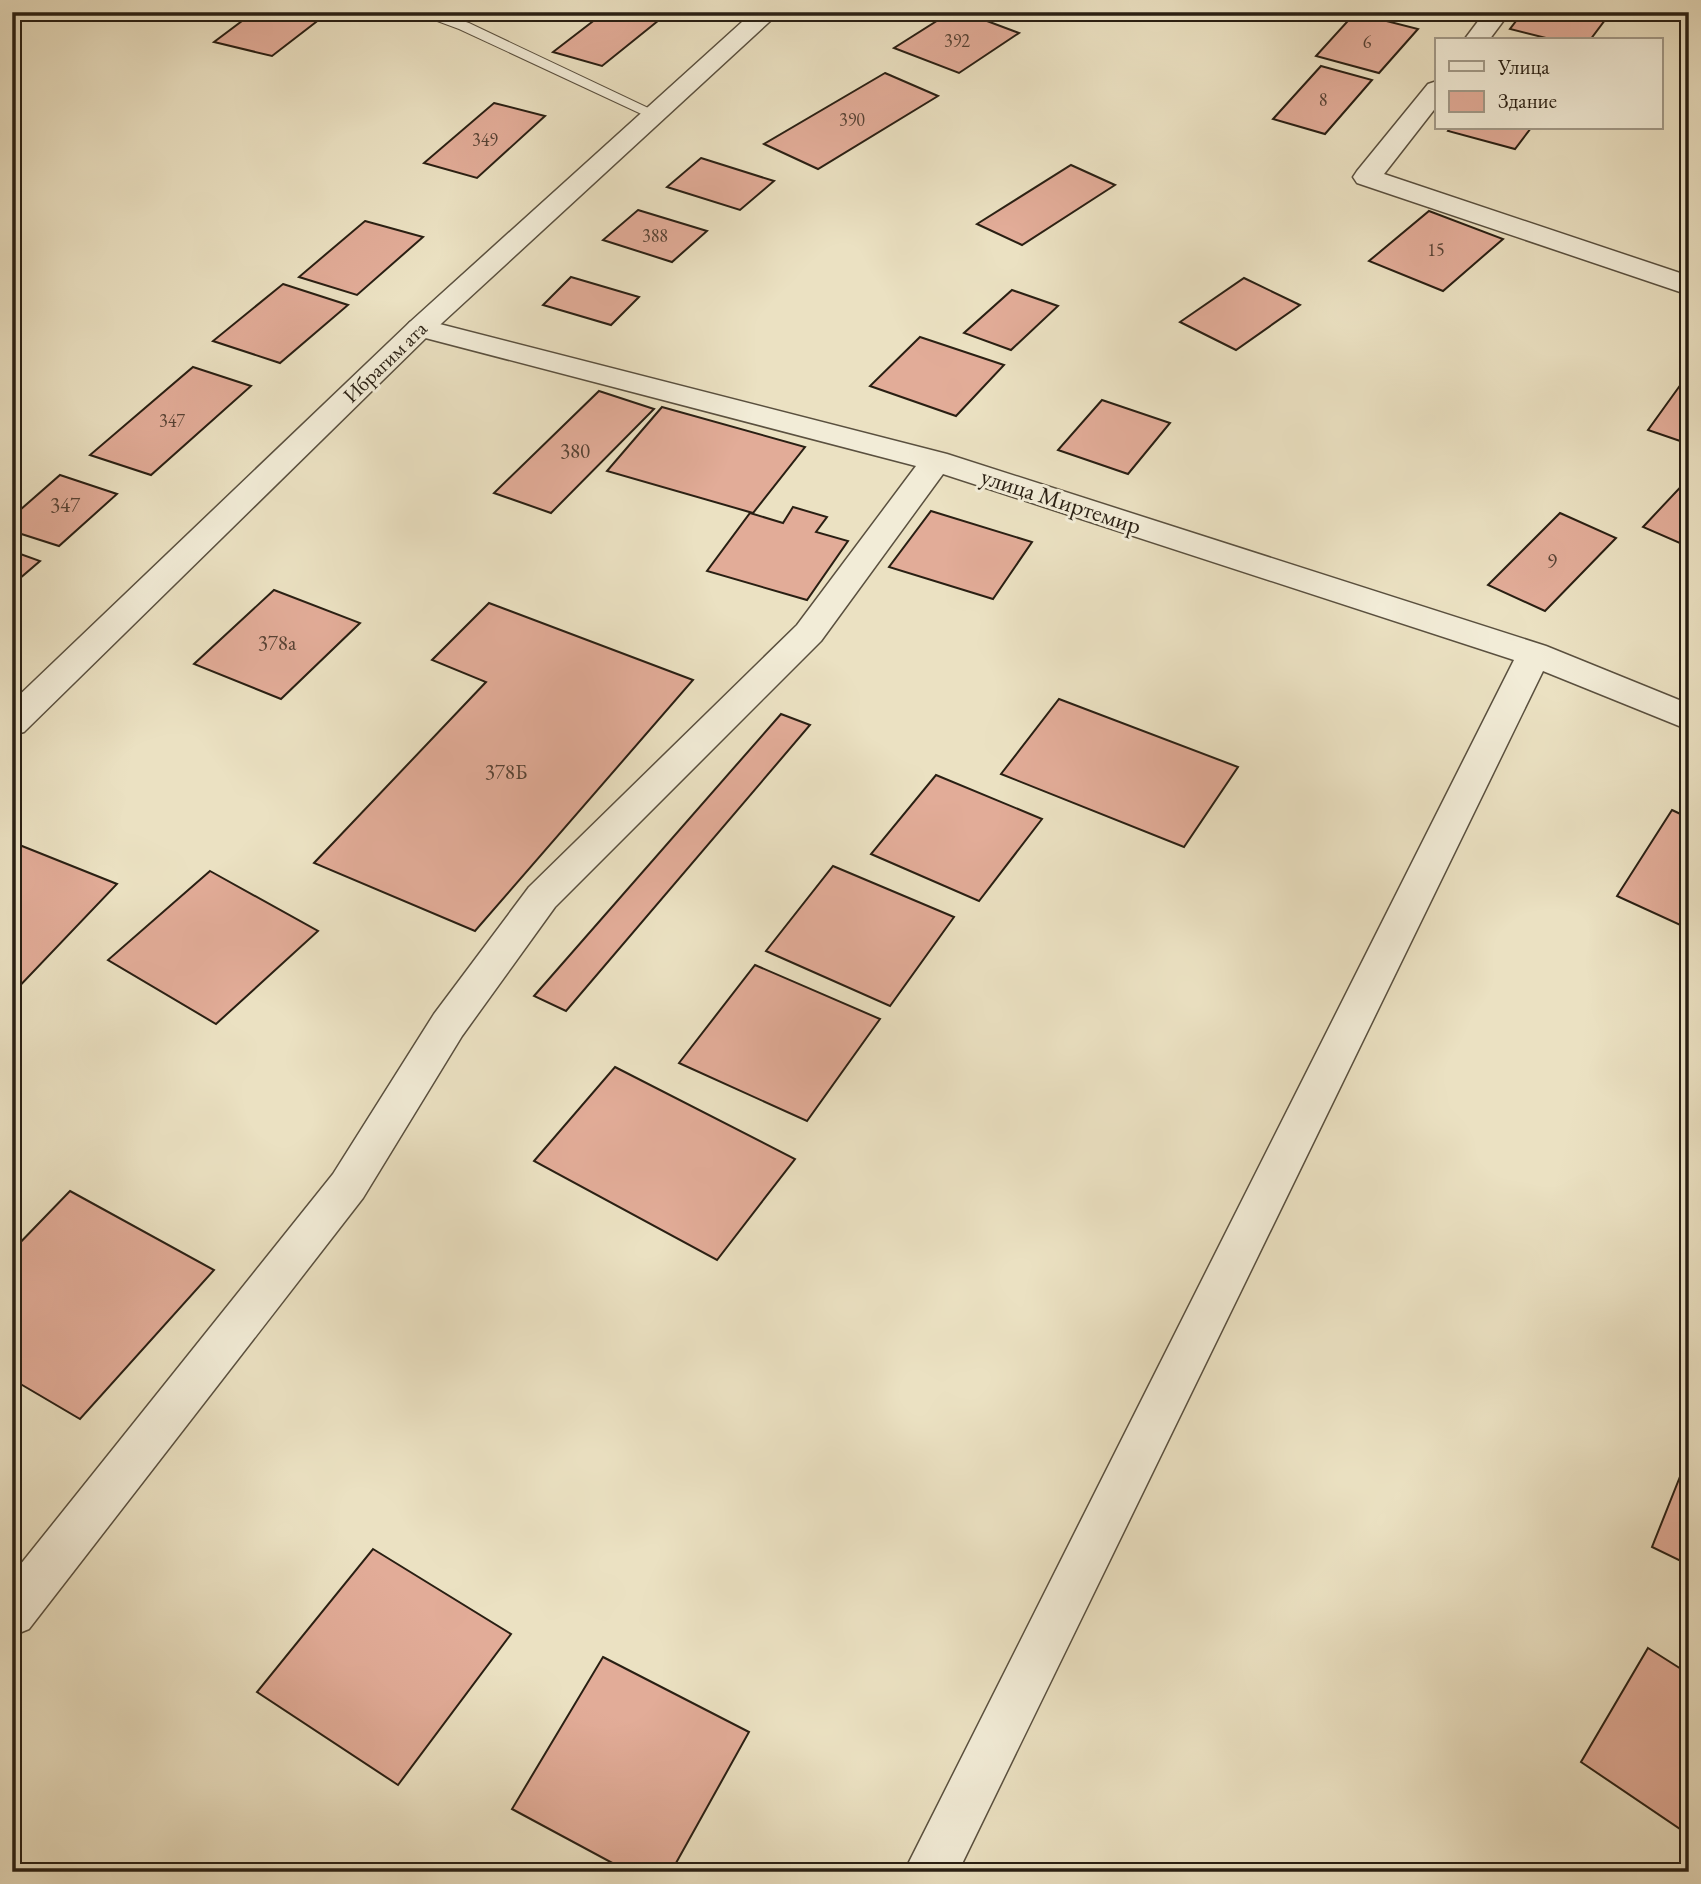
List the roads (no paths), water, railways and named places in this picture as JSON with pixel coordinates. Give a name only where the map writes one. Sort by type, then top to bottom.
[{"type":"street","name":"Ибрагим ата","points":[[12,723],[420,328],[768,12]]},
{"type":"street","points":[[1478,38],[1499,12]]},
{"type":"street","points":[[1435,92],[1367,177],[1689,286]]},
{"type":"street","name":"улица Миртемир","points":[[420,328],[936,461],[1534,654],[1689,718]]},
{"type":"street","points":[[12,1613],[348,1185],[448,1025],[542,897],[809,633],[936,461]]},
{"type":"street","points":[[930,1872],[1534,654]]},
{"type":"lane","points":[[420,12],[464,26],[655,115]]}]
